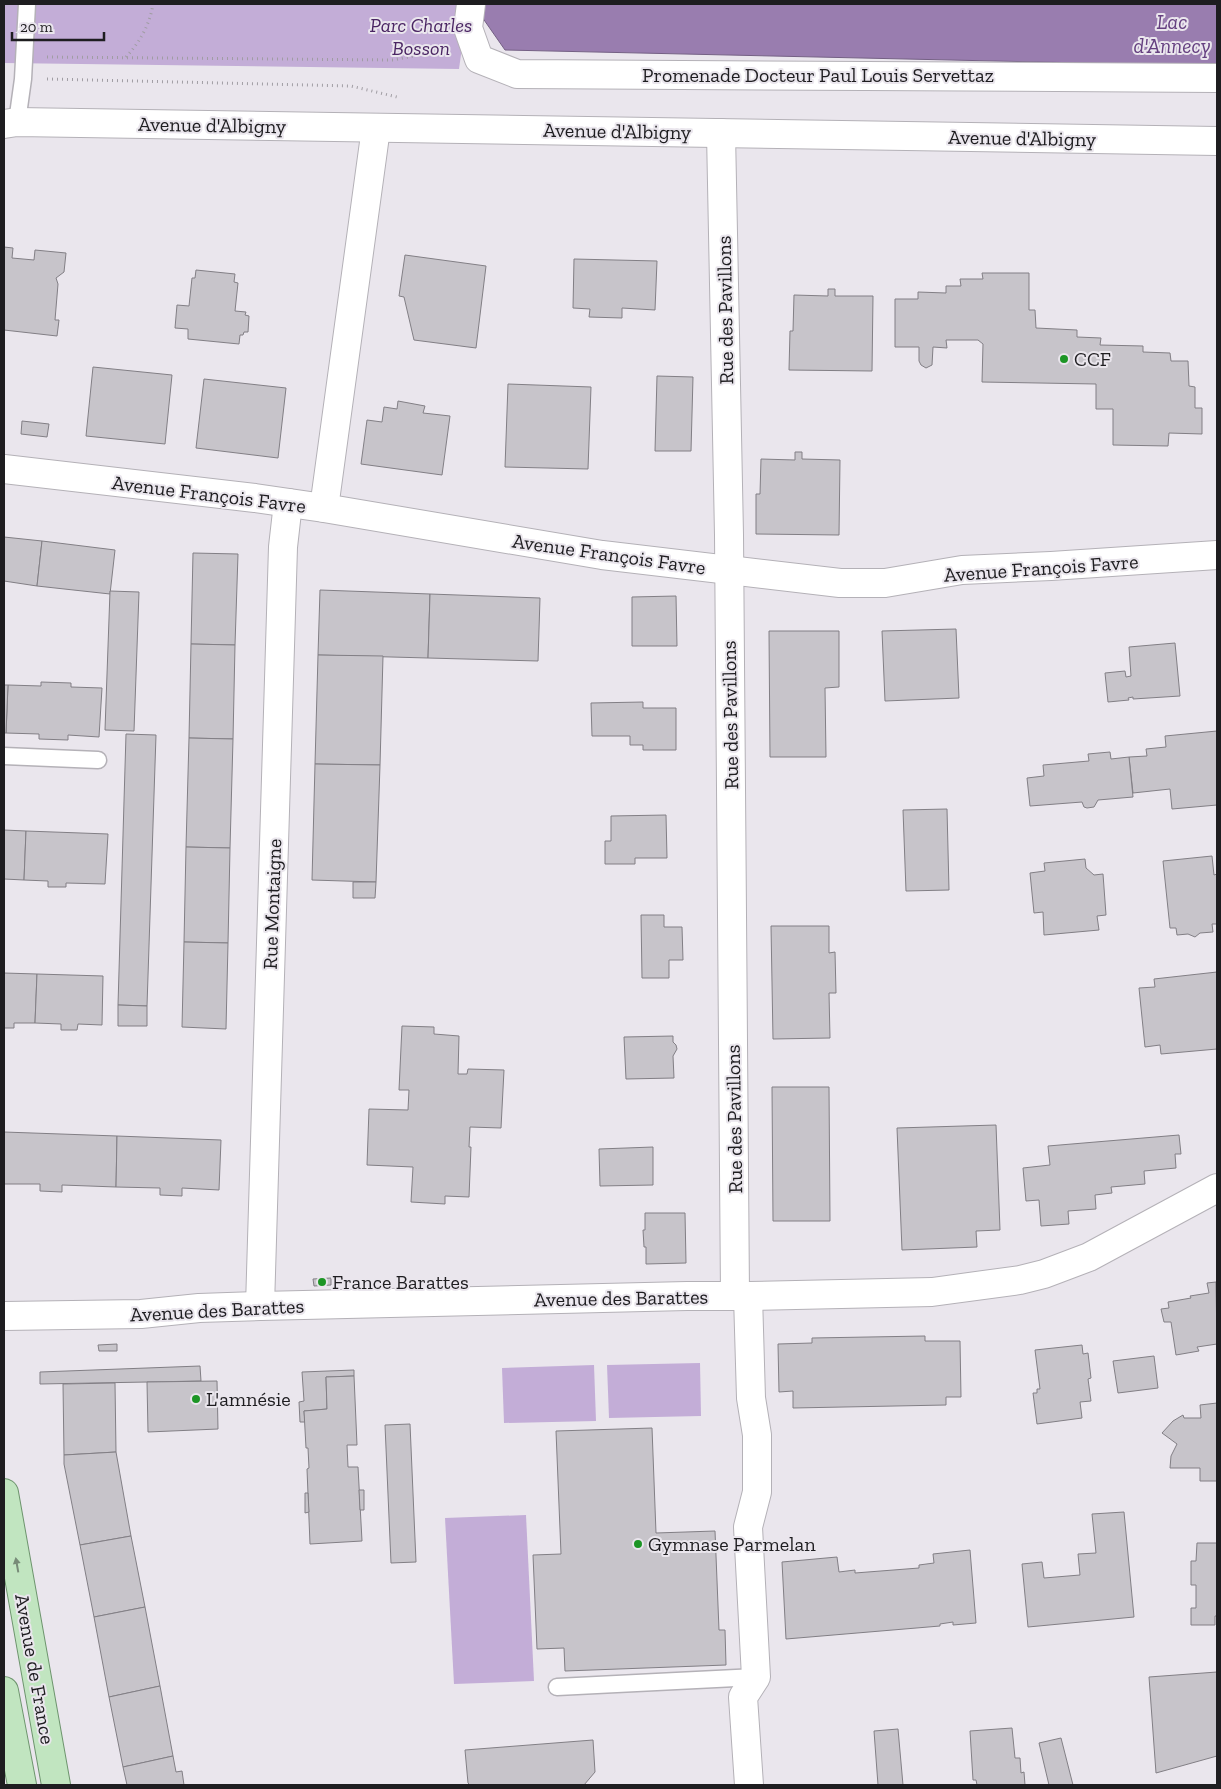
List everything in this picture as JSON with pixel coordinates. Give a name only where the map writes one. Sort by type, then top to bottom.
[{"type":"main road","name":"Avenue de France","points":[[4,1493],[56,1785]]},
{"type":"main road","name":"Avenue de France","points":[[4,1691],[14,1771]]},
{"type":"street","points":[[471,4],[468,28],[479,59]]},
{"type":"street","name":"Promenade Docteur Paul Louis Servettaz","points":[[479,59],[517,74],[1217,78]]},
{"type":"street","name":"Avenue d'Albigny","points":[[8,122],[1217,141]]},
{"type":"street","points":[[324,508],[376,128]]},
{"type":"street","name":"Rue des Pavillons","points":[[721,133],[742,1296],[751,1398],[757,1435],[757,1492],[748,1527],[756,1677]]},
{"type":"street","name":"Avenue François Favre","points":[[4,469],[288,503],[602,555],[690,567],[840,583],[862,584],[910,580],[962,570],[1217,555]]},
{"type":"street","name":"Rue Montaigne","points":[[260,1306],[283,547],[288,503]]},
{"type":"street","name":"Avenue des Barattes","points":[[4,1316],[141,1314],[199,1308],[260,1306],[932,1292],[1020,1280],[1064,1267],[1089,1257],[1217,1188]]},
{"type":"street","points":[[749,1785],[743,1697],[756,1677]]},
{"type":"lane","points":[[8,122],[23,78],[27,4]]},
{"type":"lane","points":[[4,756],[98,760]]},
{"type":"lane","points":[[556,1687],[756,1677]]},
{"type":"path","points":[[126,57],[139,43],[152,11],[152,4]]},
{"type":"path","points":[[24,57],[394,60],[444,50],[479,59]]},
{"type":"green space","name":"Parc Charles Bosson","points":[[4,4],[468,4],[459,69],[4,63]]},
{"type":"green space","points":[[700,1363],[701,1416],[609,1418],[607,1365]]},
{"type":"green space","points":[[594,1365],[596,1421],[504,1423],[502,1368]]},
{"type":"green space","points":[[526,1515],[534,1681],[454,1684],[445,1518]]},
{"type":"water","name":"Lac d'Annecy","points":[[484,4],[1217,4],[1217,66],[505,50],[482,17]]},
{"type":"building","points":[[4,247],[13,248],[12,258],[34,260],[35,250],[66,253],[64,272],[56,278],[58,284],[55,320],[59,320],[57,336],[4,330]]},
{"type":"building","points":[[405,255],[486,266],[476,348],[414,340],[404,297],[399,296]]},
{"type":"building","points":[[574,259],[657,261],[655,310],[622,308],[622,318],[589,317],[590,309],[573,308]]},
{"type":"building","points":[[196,270],[235,274],[234,282],[238,283],[235,311],[246,312],[245,315],[249,316],[248,332],[240,335],[239,344],[188,339],[188,329],[175,328],[177,305],[189,306],[192,278],[195,278]]},
{"type":"building","points":[[982,273],[1029,273],[1029,310],[1035,310],[1036,328],[1077,330],[1077,337],[1101,338],[1100,345],[1143,346],[1143,352],[1170,353],[1171,361],[1188,361],[1189,386],[1195,387],[1195,408],[1202,408],[1202,434],[1169,433],[1168,446],[1113,445],[1113,409],[1096,409],[1096,384],[982,382],[983,344],[978,340],[946,340],[947,348],[933,347],[932,365],[926,368],[919,361],[919,347],[895,347],[895,299],[918,299],[918,292],[946,293],[946,286],[961,286],[960,279],[983,279]]},
{"type":"building","points":[[828,289],[835,289],[835,296],[873,296],[872,371],[789,370],[790,331],[793,331],[794,295],[828,296]]},
{"type":"building","points":[[93,367],[172,375],[165,444],[86,436]]},
{"type":"building","points":[[657,376],[693,377],[691,451],[655,451]]},
{"type":"building","points":[[204,379],[286,388],[278,458],[196,448]]},
{"type":"building","points":[[508,384],[591,387],[588,469],[505,467]]},
{"type":"building","points":[[398,401],[425,406],[423,413],[450,416],[442,475],[361,464],[367,420],[382,422],[384,407],[397,409]]},
{"type":"building","points":[[22,421],[49,424],[47,437],[21,434]]},
{"type":"building","points":[[795,452],[802,452],[802,459],[840,460],[839,535],[756,534],[756,494],[760,494],[761,459],[795,460]]},
{"type":"building","points":[[4,537],[42,541],[37,586],[4,581]]},
{"type":"building","points":[[42,541],[115,550],[110,594],[37,586]]},
{"type":"building","points":[[193,553],[238,554],[235,645],[191,644]]},
{"type":"building","points":[[320,590],[430,594],[428,658],[318,655]]},
{"type":"building","points":[[110,591],[139,592],[134,731],[105,730]]},
{"type":"building","points":[[430,594],[540,598],[538,661],[428,658]]},
{"type":"building","points":[[676,596],[677,646],[632,646],[632,597]]},
{"type":"building","points":[[956,629],[959,698],[885,701],[882,631]]},
{"type":"building","points":[[769,631],[839,631],[839,687],[825,688],[826,757],[770,757]]},
{"type":"building","points":[[1175,643],[1180,696],[1133,699],[1133,697],[1128,698],[1129,700],[1108,702],[1105,673],[1125,671],[1126,677],[1131,676],[1129,647]]},
{"type":"building","points":[[191,644],[235,645],[233,739],[189,738]]},
{"type":"building","points":[[318,655],[383,656],[380,765],[315,764]]},
{"type":"building","points":[[41,682],[71,683],[71,687],[102,688],[99,737],[68,735],[68,740],[39,739],[39,734],[6,733],[8,685],[41,686]]},
{"type":"building","points":[[4,685],[8,685],[6,733],[4,733]]},
{"type":"building","points":[[643,702],[643,708],[676,708],[676,750],[643,750],[643,745],[630,745],[630,736],[592,736],[591,703]]},
{"type":"building","points":[[1217,731],[1217,805],[1172,809],[1170,789],[1133,793],[1129,757],[1147,756],[1146,749],[1166,747],[1165,736]]},
{"type":"building","points":[[126,734],[156,735],[147,1006],[118,1005]]},
{"type":"building","points":[[189,738],[233,739],[230,848],[186,847]]},
{"type":"building","points":[[1110,752],[1111,759],[1129,757],[1133,797],[1098,800],[1094,807],[1087,808],[1084,807],[1082,802],[1030,806],[1027,778],[1044,776],[1043,765],[1089,761],[1088,754]]},
{"type":"building","points":[[315,764],[380,765],[376,882],[312,880]]},
{"type":"building","points":[[947,809],[949,890],[906,891],[903,810]]},
{"type":"building","points":[[666,815],[667,858],[635,858],[635,864],[605,864],[605,841],[611,841],[611,816]]},
{"type":"building","points":[[4,830],[26,831],[24,880],[4,879]]},
{"type":"building","points":[[26,831],[108,834],[105,884],[66,883],[66,887],[48,887],[48,881],[24,880]]},
{"type":"building","points":[[186,847],[230,848],[228,943],[184,942]]},
{"type":"building","points":[[1212,856],[1214,875],[1217,874],[1217,924],[1212,924],[1213,932],[1200,933],[1195,937],[1188,934],[1177,935],[1176,928],[1170,928],[1163,861]]},
{"type":"building","points":[[1085,859],[1086,868],[1094,875],[1103,874],[1106,915],[1097,916],[1099,930],[1044,935],[1043,912],[1034,913],[1030,873],[1045,871],[1044,863]]},
{"type":"building","points":[[353,882],[376,882],[375,898],[353,898]]},
{"type":"building","points":[[641,915],[664,915],[664,927],[682,927],[683,960],[669,960],[669,978],[642,978]]},
{"type":"building","points":[[771,926],[829,926],[829,953],[835,952],[836,993],[829,993],[830,1038],[773,1039]]},
{"type":"building","points":[[184,942],[228,943],[226,1029],[182,1027]]},
{"type":"building","points":[[1217,972],[1217,1049],[1161,1054],[1160,1045],[1145,1047],[1139,988],[1155,987],[1154,979]]},
{"type":"building","points":[[4,973],[37,974],[35,1023],[14,1023],[14,1028],[4,1028]]},
{"type":"building","points":[[37,974],[103,976],[102,1025],[78,1024],[77,1030],[61,1030],[61,1024],[35,1023]]},
{"type":"building","points":[[118,1005],[147,1006],[147,1026],[118,1026]]},
{"type":"building","points":[[402,1026],[434,1027],[434,1034],[459,1036],[458,1074],[467,1074],[468,1069],[504,1070],[501,1128],[470,1127],[469,1197],[445,1196],[445,1204],[411,1202],[413,1167],[367,1165],[369,1109],[408,1110],[409,1090],[399,1090]]},
{"type":"building","points":[[673,1036],[673,1042],[677,1049],[673,1056],[674,1078],[626,1079],[624,1037]]},
{"type":"building","points":[[772,1087],[829,1087],[830,1221],[773,1221]]},
{"type":"building","points":[[996,1125],[1000,1230],[976,1231],[977,1247],[902,1250],[897,1128]]},
{"type":"building","points":[[4,1132],[117,1136],[116,1187],[62,1185],[62,1192],[40,1191],[40,1184],[4,1184]]},
{"type":"building","points":[[1179,1135],[1181,1154],[1175,1154],[1176,1168],[1144,1171],[1145,1184],[1111,1187],[1112,1193],[1095,1195],[1096,1209],[1068,1211],[1069,1224],[1041,1226],[1039,1200],[1026,1201],[1023,1168],[1050,1165],[1048,1146]]},
{"type":"building","points":[[117,1136],[221,1140],[219,1190],[182,1188],[182,1196],[160,1195],[160,1188],[116,1187]]},
{"type":"building","points":[[653,1147],[653,1185],[600,1186],[599,1149]]},
{"type":"building","points":[[645,1213],[685,1213],[686,1263],[646,1264],[643,1230],[645,1230]]},
{"type":"building","name":"France Barattes","points":[[331,1278],[331,1285],[314,1286],[313,1279]]},
{"type":"building","points":[[1216,1282],[1217,1344],[1197,1347],[1199,1351],[1176,1355],[1171,1322],[1164,1322],[1161,1309],[1169,1308],[1168,1302],[1209,1293],[1207,1283]]},
{"type":"building","points":[[925,1336],[925,1341],[960,1341],[961,1397],[946,1397],[946,1405],[793,1408],[793,1391],[779,1392],[778,1344],[812,1343],[812,1338]]},
{"type":"building","points":[[117,1344],[117,1351],[99,1351],[98,1345]]},
{"type":"building","points":[[1082,1345],[1083,1354],[1088,1353],[1091,1378],[1088,1379],[1091,1401],[1080,1402],[1082,1418],[1037,1424],[1033,1393],[1037,1393],[1037,1389],[1040,1389],[1035,1350]]},
{"type":"building","points":[[1154,1356],[1158,1388],[1118,1393],[1113,1361]]},
{"type":"building","points":[[200,1366],[201,1381],[40,1384],[40,1372]]},
{"type":"building","points":[[354,1370],[354,1376],[326,1377],[327,1409],[304,1411],[305,1422],[300,1422],[299,1402],[304,1401],[302,1372]]},
{"type":"building","points":[[354,1376],[357,1445],[347,1445],[348,1467],[358,1467],[362,1541],[310,1544],[307,1469],[309,1468],[304,1411],[327,1409],[326,1377]]},
{"type":"building","points":[[217,1381],[218,1429],[148,1432],[147,1382]]},
{"type":"building","points":[[115,1383],[116,1452],[64,1455],[63,1384]]},
{"type":"building","points":[[1217,1403],[1217,1481],[1200,1481],[1200,1468],[1170,1468],[1171,1456],[1177,1444],[1162,1433],[1173,1421],[1183,1415],[1184,1418],[1201,1418],[1200,1405]]},
{"type":"building","points":[[410,1424],[416,1562],[391,1563],[385,1425]]},
{"type":"building","name":"Gymnase Parmelan","points":[[652,1428],[656,1533],[715,1531],[719,1630],[725,1630],[726,1665],[565,1671],[564,1648],[537,1649],[533,1555],[561,1554],[556,1431]]},
{"type":"building","points":[[116,1452],[131,1536],[80,1545],[64,1464],[64,1455]]},
{"type":"building","points":[[359,1490],[364,1490],[364,1510],[360,1510]]},
{"type":"building","points":[[305,1493],[308,1493],[309,1512],[305,1513]]},
{"type":"building","points":[[1124,1512],[1134,1617],[1028,1627],[1022,1564],[1042,1562],[1044,1578],[1080,1575],[1078,1554],[1096,1553],[1092,1514]]},
{"type":"building","points":[[131,1536],[145,1607],[94,1617],[80,1545]]},
{"type":"building","points":[[1197,1543],[1217,1543],[1217,1616],[1215,1616],[1215,1625],[1191,1625],[1191,1608],[1196,1608],[1196,1585],[1191,1585],[1191,1561],[1196,1561]]},
{"type":"building","points":[[970,1550],[976,1623],[953,1625],[953,1622],[940,1624],[940,1626],[786,1639],[782,1562],[837,1557],[839,1572],[855,1570],[855,1573],[919,1568],[919,1565],[934,1563],[933,1554]]},
{"type":"building","points":[[145,1607],[160,1686],[109,1697],[94,1617]]},
{"type":"building","points":[[1217,1672],[1217,1756],[1156,1773],[1149,1677]]},
{"type":"building","points":[[160,1686],[173,1756],[123,1767],[109,1697]]},
{"type":"building","points":[[1012,1728],[1015,1758],[1020,1758],[1021,1773],[1024,1772],[1025,1785],[977,1785],[976,1780],[973,1780],[970,1731]]},
{"type":"building","points":[[898,1729],[903,1785],[878,1785],[874,1731]]},
{"type":"building","points":[[1061,1738],[1073,1785],[1049,1785],[1039,1743]]},
{"type":"building","points":[[593,1740],[595,1772],[584,1785],[470,1785],[468,1783],[465,1750]]},
{"type":"building","points":[[173,1756],[176,1772],[182,1771],[184,1785],[127,1785],[123,1767]]},
{"type":"place","name":"CCF","points":[[1064,359]]},
{"type":"place","name":"France Barattes","points":[[322,1282]]},
{"type":"place","name":"L'amnésie","points":[[196,1399]]},
{"type":"place","name":"Gymnase Parmelan","points":[[638,1544]]}]
